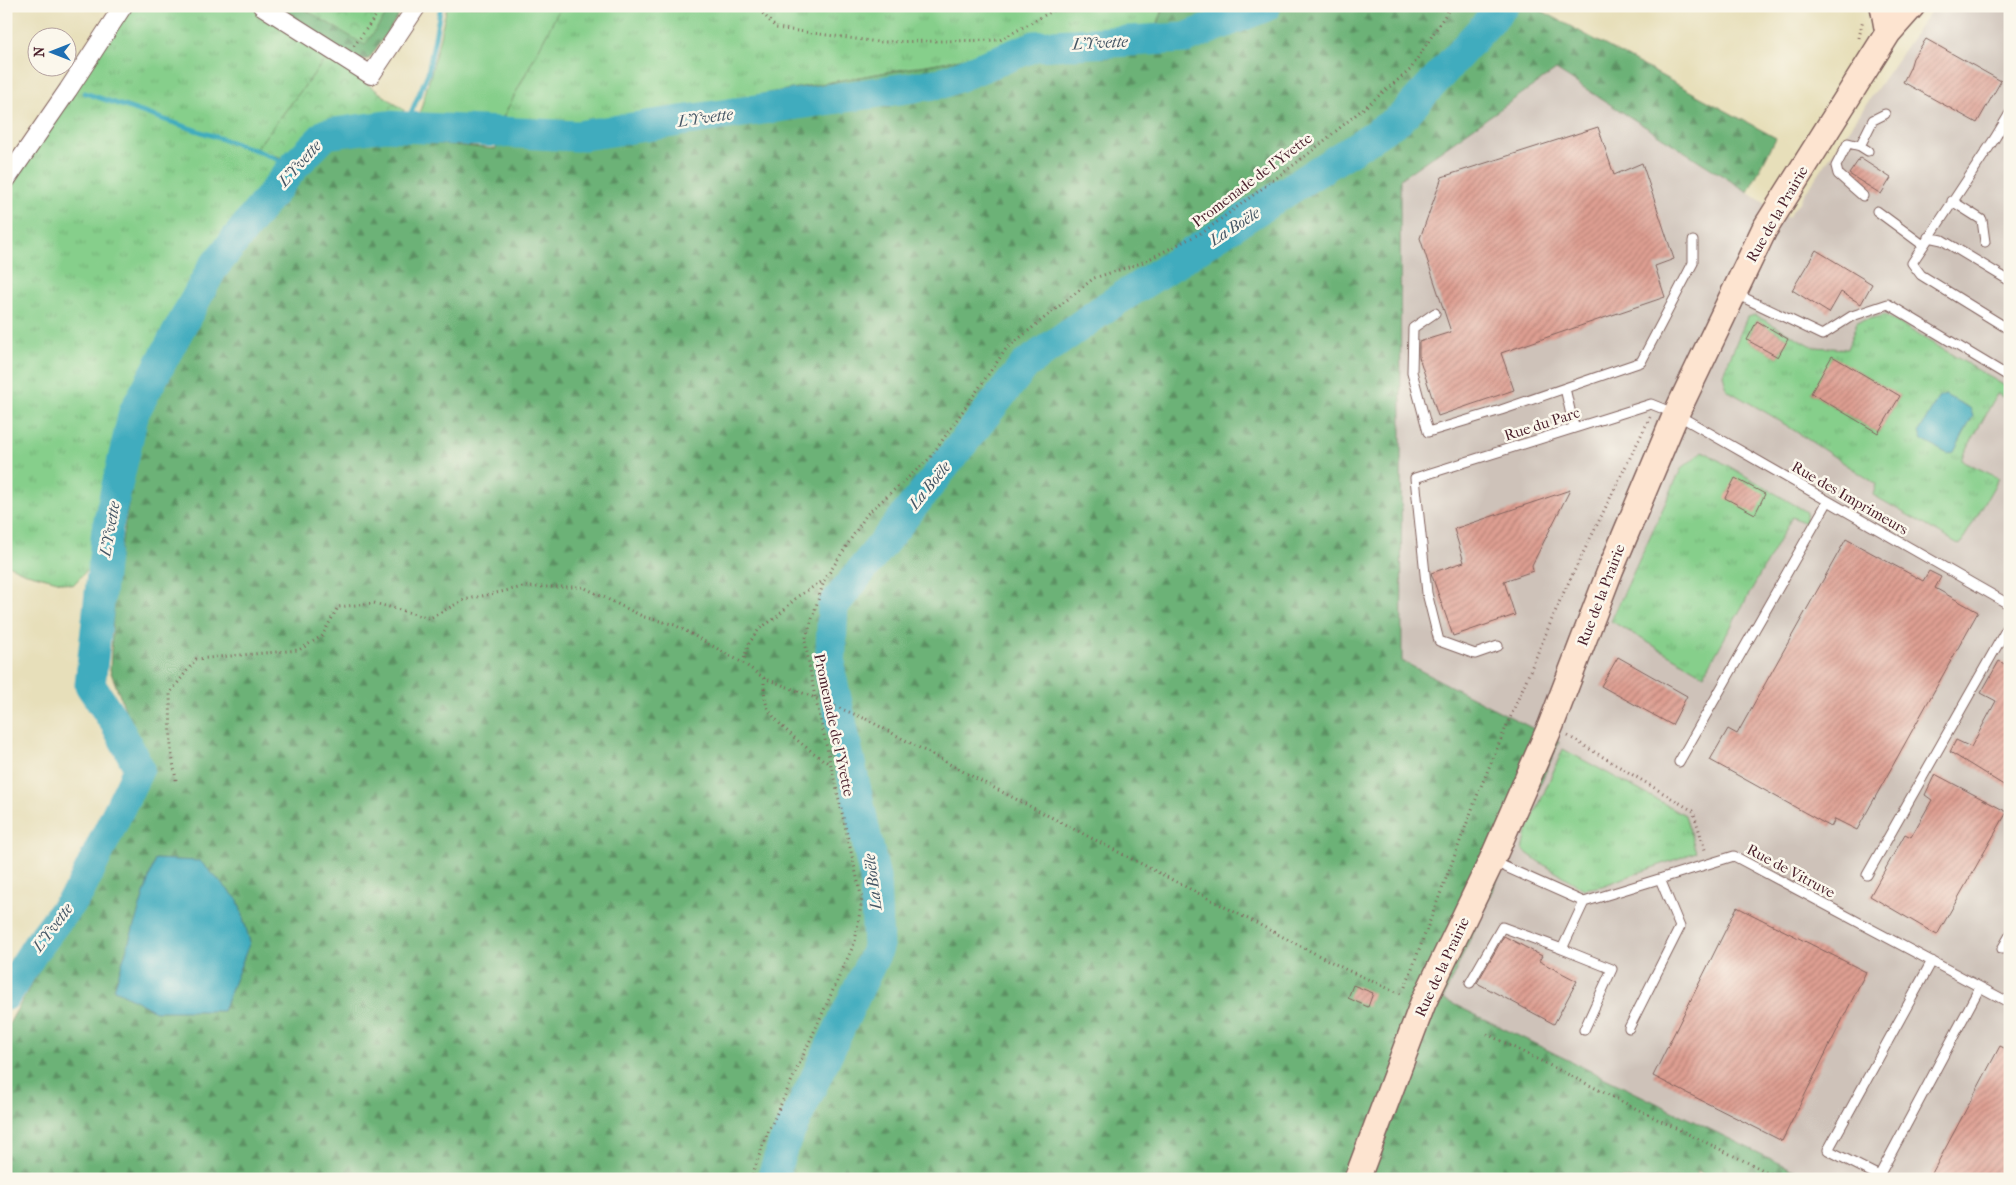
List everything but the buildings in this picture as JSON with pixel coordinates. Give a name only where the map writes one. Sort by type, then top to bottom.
[{"type":"street","points":[[6,180],[123,6]]},
{"type":"street","points":[[262,6],[371,75],[417,6]]},
{"type":"street","points":[[1883,6],[1888,33]]},
{"type":"street","name":"Rue de la Prairie","points":[[1357,1179],[1424,1003],[1492,860],[1551,725],[1610,571],[1676,414],[1764,230],[1888,33],[1912,6]]},
{"type":"lane","points":[[2010,113],[1925,241],[1912,264],[1922,274],[2010,330]]},
{"type":"lane","points":[[1864,196],[1838,174],[1836,166],[1848,143],[1864,148],[1872,120],[1884,114]]},
{"type":"lane","points":[[1952,201],[1982,220],[1985,242]]},
{"type":"lane","points":[[1877,211],[1925,241],[1942,240],[2010,282]]},
{"type":"lane","points":[[1435,313],[1413,328],[1412,372],[1428,432],[1501,410],[1641,362],[1693,263],[1693,241]]},
{"type":"lane","points":[[1734,293],[1822,335],[1852,316],[1888,304],[2010,377]]},
{"type":"lane","points":[[1565,388],[1574,428]]},
{"type":"lane","name":"Rue du Parc","points":[[1498,646],[1475,654],[1439,641],[1427,593],[1415,478],[1651,404],[1676,414]]},
{"type":"lane","name":"Rue des Imprimeurs","points":[[1676,414],[2010,605]]},
{"type":"lane","points":[[1679,762],[1828,501]]},
{"type":"lane","points":[[1867,875],[2010,623]]},
{"type":"lane","name":"Rue de Vitruve","points":[[1584,902],[1734,856],[2010,1003]]},
{"type":"lane","points":[[1492,860],[1584,902],[1562,948]]},
{"type":"lane","points":[[1629,1028],[1680,927],[1660,879]]},
{"type":"lane","points":[[1470,983],[1502,927],[1562,948],[1612,970],[1584,1030]]},
{"type":"lane","points":[[2002,949],[2010,935]]},
{"type":"lane","points":[[1932,961],[1828,1150],[1879,1176],[1980,987]]},
{"type":"path","points":[[345,59],[383,6]]},
{"type":"path","points":[[756,6],[776,28],[878,42],[1000,40],[1061,6]]},
{"type":"path","name":"Promenade de l'Yvette","points":[[751,1179],[766,1139],[855,942],[862,899],[814,692],[805,641],[824,581],[867,514],[930,458],[1006,349],[1094,278],[1141,263],[1205,231],[1306,155],[1410,70],[1451,6]]},
{"type":"path","points":[[743,663],[748,645],[759,629],[777,617],[798,596],[824,581]]},
{"type":"path","points":[[176,780],[171,749],[170,693],[196,659],[299,650],[322,636],[338,607],[374,603],[430,618],[464,600],[523,588],[584,588],[644,617],[675,625],[743,663],[764,678],[866,719],[977,779],[1345,969],[1397,993]]},
{"type":"path","points":[[764,678],[768,706],[792,734],[812,753],[830,764]]},
{"type":"path","points":[[1551,725],[1693,811],[1710,864]]},
{"type":"path","points":[[1487,1034],[1782,1179]]},
{"type":"shaded area","points":[[1936,6],[2010,6],[2010,1179],[1812,1179],[1443,999],[1559,742],[1402,661],[1400,179],[1556,70],[1788,218]]},
{"type":"green space","points":[[131,6],[249,6],[328,56],[255,150],[294,161],[212,269],[134,412],[107,529],[106,550],[73,585],[23,572],[6,564],[6,187]]},
{"type":"green space","points":[[268,6],[405,6],[369,59],[355,61]]},
{"type":"green space","points":[[299,6],[392,6],[365,45]]},
{"type":"green space","points":[[447,6],[561,6],[500,123],[419,115]]},
{"type":"green space","points":[[561,6],[1119,6],[1123,9],[1126,6],[1164,6],[1158,24],[561,130],[500,123]]},
{"type":"green space","points":[[1164,6],[1533,6],[1776,138],[1748,192],[1556,70],[1400,179],[1402,661],[1559,742],[1443,999],[1812,1179],[1713,1179],[1697,1170],[1698,1179],[6,1179],[6,1029],[150,775],[110,670],[115,578],[144,418],[244,241],[296,172],[314,154],[338,144],[385,139],[496,149],[500,123],[561,130],[1158,24]]},
{"type":"green space","points":[[328,56],[404,110],[400,118],[320,127],[294,161],[255,150]]},
{"type":"green space","points":[[1755,315],[1814,347],[1847,349],[1857,322],[1885,315],[2005,386],[2010,393],[2010,401],[1997,394],[1961,460],[1999,478],[1960,545],[1873,495],[1876,484],[1772,416],[1727,390],[1723,374],[1747,317]],"holes":[[[1757,321],[1788,339],[1778,357],[1747,340]],[[1833,357],[1900,396],[1878,433],[1811,393]]]},
{"type":"green space","points":[[1703,451],[1807,512],[1805,523],[1792,517],[1704,675],[1611,621],[1681,469]]},
{"type":"green space","points":[[1563,749],[1685,815],[1696,852],[1602,886],[1584,889],[1523,850],[1527,832]]},
{"type":"water","points":[[1945,395],[1970,408],[1973,416],[1954,452],[1948,454],[1922,440],[1919,432],[1938,398]]},
{"type":"water","points":[[155,859],[200,861],[238,900],[250,942],[223,1011],[155,1011],[114,989]]},
{"type":"waterway","points":[[405,127],[428,73],[441,6]]},
{"type":"waterway","name":"L'Yvette","points":[[6,995],[37,946],[80,890],[139,768],[116,724],[90,685],[107,529],[134,412],[212,269],[294,166],[326,134],[386,126],[577,136],[942,83],[1035,46],[1186,38],[1266,6]]},
{"type":"waterway","name":"La Boële","points":[[772,1179],[783,1146],[878,948],[875,878],[830,671],[833,606],[1025,365],[1105,308],[1401,118],[1503,6]]},
{"type":"waterway","points":[[85,93],[255,150],[294,166]]}]
